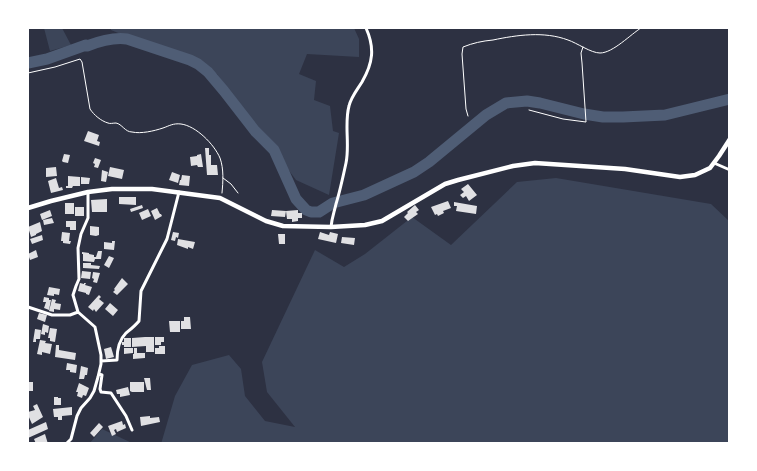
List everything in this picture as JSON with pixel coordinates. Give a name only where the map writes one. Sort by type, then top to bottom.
[{"type":"main road","points":[[28,208],[51,200],[88,192],[152,189],[220,198],[266,221],[283,226],[331,227],[365,225],[382,221],[445,184],[513,166],[535,163],[625,170],[680,177],[695,175],[710,168],[730,139]]},
{"type":"street","points":[[331,227],[332,216],[346,163],[348,145],[347,115],[349,106],[352,97],[369,69],[372,59],[370,36],[366,28]]},
{"type":"street","points":[[714,163],[730,170]]},
{"type":"street","points":[[66,444],[71,439],[81,408],[90,398],[99,374],[101,361],[95,327],[78,312],[73,295],[79,279],[78,248],[88,218],[88,192]]},
{"type":"street","points":[[101,361],[117,360],[119,345],[124,335],[139,322],[141,291],[167,239],[179,192]]},
{"type":"street","points":[[28,307],[52,315],[70,315],[78,312]]},
{"type":"street","points":[[99,374],[102,375],[101,392],[111,393],[126,416],[132,430]]},
{"type":"path","points":[[468,116],[462,54],[463,47],[515,36],[553,35],[599,53],[607,51],[630,38],[641,28]]},
{"type":"path","points":[[528,110],[563,119],[586,122],[581,58],[583,47]]},
{"type":"path","points":[[28,73],[80,59],[90,109],[108,124],[116,123],[131,132],[145,132],[162,128],[172,123],[182,124],[198,130],[219,157],[222,178],[220,198]]},
{"type":"path","points":[[222,178],[238,193]]},
{"type":"shaded area","points":[[44,28],[62,28],[71,45],[50,51]]},
{"type":"shaded area","points":[[111,28],[354,28],[359,39],[359,57],[307,54],[299,74],[316,81],[314,100],[330,106],[333,131],[339,133],[329,195],[296,180],[217,74],[111,30]]},
{"type":"shaded area","points":[[556,178],[711,204],[729,221],[729,443],[161,444],[175,396],[192,365],[229,355],[241,369],[245,396],[265,421],[295,427],[267,392],[262,362],[315,250],[344,267],[365,254],[412,217],[451,245],[517,182]]},
{"type":"shaded area","points":[[102,429],[132,443],[89,444]]},
{"type":"building","points":[[88,131],[99,135],[97,141],[100,142],[99,146],[84,141]]},
{"type":"building","points":[[205,148],[209,148],[211,165],[217,165],[218,175],[207,175]]},
{"type":"building","points":[[64,154],[70,155],[68,163],[62,161]]},
{"type":"building","points":[[201,154],[203,167],[191,166],[190,157]]},
{"type":"building","points":[[95,158],[101,160],[98,168],[94,167]]},
{"type":"building","points":[[56,167],[57,176],[46,177],[46,168]]},
{"type":"building","points":[[110,167],[124,170],[122,179],[108,176]]},
{"type":"building","points":[[102,170],[108,172],[106,182],[101,181]]},
{"type":"building","points":[[172,172],[180,175],[178,183],[169,180]]},
{"type":"building","points":[[182,175],[190,176],[189,186],[179,185]]},
{"type":"building","points":[[68,176],[80,177],[80,186],[66,188],[68,186]]},
{"type":"building","points":[[81,177],[90,178],[89,184],[81,184]]},
{"type":"building","points":[[56,178],[59,188],[62,187],[63,190],[51,193],[48,181]]},
{"type":"building","points":[[468,184],[477,195],[469,201],[466,196],[463,198],[460,195],[464,192],[461,189]]},
{"type":"building","points":[[119,197],[136,197],[136,205],[119,204]]},
{"type":"building","points":[[107,199],[107,212],[92,212],[91,200]]},
{"type":"building","points":[[448,201],[451,208],[443,211],[444,213],[438,216],[437,214],[435,215],[431,207]]},
{"type":"building","points":[[454,202],[477,206],[476,214],[456,211],[457,206],[454,206]]},
{"type":"building","points":[[65,203],[74,203],[74,214],[65,214]]},
{"type":"building","points":[[142,205],[143,208],[131,212],[130,209]]},
{"type":"building","points":[[415,205],[419,210],[416,212],[418,214],[408,221],[404,217]]},
{"type":"building","points":[[75,207],[84,207],[84,216],[75,216]]},
{"type":"building","points":[[157,208],[162,216],[155,220],[151,211]]},
{"type":"building","points":[[148,209],[151,216],[142,220],[139,213]]},
{"type":"building","points":[[50,210],[52,216],[42,220],[40,214]]},
{"type":"building","points":[[272,210],[286,211],[285,217],[271,216]]},
{"type":"building","points":[[298,210],[298,213],[302,213],[302,218],[292,222],[292,219],[287,219],[286,211]]},
{"type":"building","points":[[52,218],[54,223],[44,225],[43,220]]},
{"type":"building","points":[[66,221],[76,221],[76,230],[70,230],[70,227],[66,227]]},
{"type":"building","points":[[40,222],[42,231],[31,237],[28,227]]},
{"type":"building","points":[[90,226],[99,227],[99,235],[90,235]]},
{"type":"building","points":[[62,232],[70,233],[70,244],[61,241]]},
{"type":"building","points":[[173,232],[179,233],[175,241],[171,240]]},
{"type":"building","points":[[320,232],[329,235],[330,232],[338,234],[336,243],[318,239]]},
{"type":"building","points":[[278,234],[285,234],[285,244],[279,244]]},
{"type":"building","points":[[42,235],[43,240],[32,244],[30,239]]},
{"type":"building","points":[[342,237],[355,238],[354,245],[341,243]]},
{"type":"building","points":[[178,239],[195,242],[193,249],[177,245]]},
{"type":"building","points":[[112,241],[115,241],[114,250],[104,249],[104,242],[112,243]]},
{"type":"building","points":[[36,250],[38,257],[30,260],[28,254]]},
{"type":"building","points":[[98,251],[102,251],[101,259],[95,259],[94,262],[83,261],[82,252],[96,257]]},
{"type":"building","points":[[109,256],[114,258],[109,268],[104,265]]},
{"type":"building","points":[[83,263],[100,266],[99,269],[83,268]]},
{"type":"building","points":[[82,271],[91,272],[90,279],[81,278]]},
{"type":"building","points":[[93,272],[100,273],[97,283],[93,282]]},
{"type":"building","points":[[122,278],[128,284],[117,295],[113,292]]},
{"type":"building","points":[[80,283],[86,283],[85,285],[92,287],[89,295],[78,291]]},
{"type":"building","points":[[49,287],[60,289],[59,295],[47,295]]},
{"type":"building","points":[[99,295],[101,297],[99,299],[104,303],[96,312],[88,307]]},
{"type":"building","points":[[44,297],[51,300],[49,310],[44,308],[46,302],[43,302]]},
{"type":"building","points":[[52,299],[56,300],[55,303],[61,304],[60,310],[54,309],[54,312],[49,311]]},
{"type":"building","points":[[110,303],[118,310],[113,316],[105,309]]},
{"type":"building","points":[[39,313],[47,315],[45,322],[37,319]]},
{"type":"building","points":[[184,317],[190,317],[191,329],[181,329],[181,321],[184,321]]},
{"type":"building","points":[[169,321],[180,321],[180,332],[170,332]]},
{"type":"building","points":[[43,324],[49,326],[48,333],[45,332],[45,335],[41,334]]},
{"type":"building","points":[[50,328],[57,329],[55,342],[50,341],[50,338],[48,338]]},
{"type":"building","points":[[35,329],[41,330],[40,339],[36,339],[36,342],[33,342]]},
{"type":"building","points":[[154,337],[154,352],[146,352],[146,346],[132,347],[132,338]]},
{"type":"building","points":[[155,337],[164,337],[164,342],[161,342],[161,345],[155,345]]},
{"type":"building","points":[[124,338],[131,338],[131,347],[124,347],[122,345]]},
{"type":"building","points":[[40,340],[52,344],[50,354],[42,352],[42,355],[37,354]]},
{"type":"building","points":[[56,345],[59,345],[59,350],[76,353],[75,360],[55,357]]},
{"type":"building","points":[[159,346],[165,346],[165,354],[155,354],[155,348],[159,348]]},
{"type":"building","points":[[111,347],[114,357],[106,359],[104,349]]},
{"type":"building","points":[[124,348],[133,348],[133,353],[124,354]]},
{"type":"building","points":[[134,348],[137,348],[137,353],[145,353],[145,358],[133,359]]},
{"type":"building","points":[[67,363],[77,365],[76,373],[66,370]]},
{"type":"building","points":[[81,366],[88,368],[84,379],[79,379]]},
{"type":"building","points":[[144,378],[150,378],[151,390],[147,390]]},
{"type":"building","points":[[28,382],[33,382],[33,391],[28,391]]},
{"type":"building","points":[[130,382],[144,382],[144,392],[130,391]]},
{"type":"building","points":[[79,383],[89,388],[86,396],[83,395],[82,398],[77,396],[78,392],[76,392]]},
{"type":"building","points":[[128,387],[130,395],[120,397],[120,394],[117,394],[116,390]]},
{"type":"building","points":[[54,397],[61,398],[61,405],[54,405]]},
{"type":"building","points":[[37,404],[43,417],[32,424],[28,412],[35,410],[33,406]]},
{"type":"building","points":[[72,407],[72,415],[62,416],[62,420],[54,417],[53,409]]},
{"type":"building","points":[[150,416],[150,418],[159,417],[160,422],[141,426],[140,417]]},
{"type":"building","points":[[122,421],[126,428],[117,432],[116,429],[114,430],[116,434],[112,436],[108,426]]},
{"type":"building","points":[[46,422],[48,429],[28,438],[28,430]]},
{"type":"building","points":[[99,423],[103,427],[94,437],[90,433]]},
{"type":"building","points":[[45,434],[48,444],[36,444],[34,439]]},
{"type":"waterway","points":[[28,63],[47,59],[86,45],[107,40],[127,39],[198,64],[208,72],[255,131],[274,150],[296,199],[306,210],[311,212],[319,212],[333,203],[364,195],[414,172],[486,115],[506,103],[527,101],[584,114],[603,117],[623,117],[665,115],[730,99]]}]
